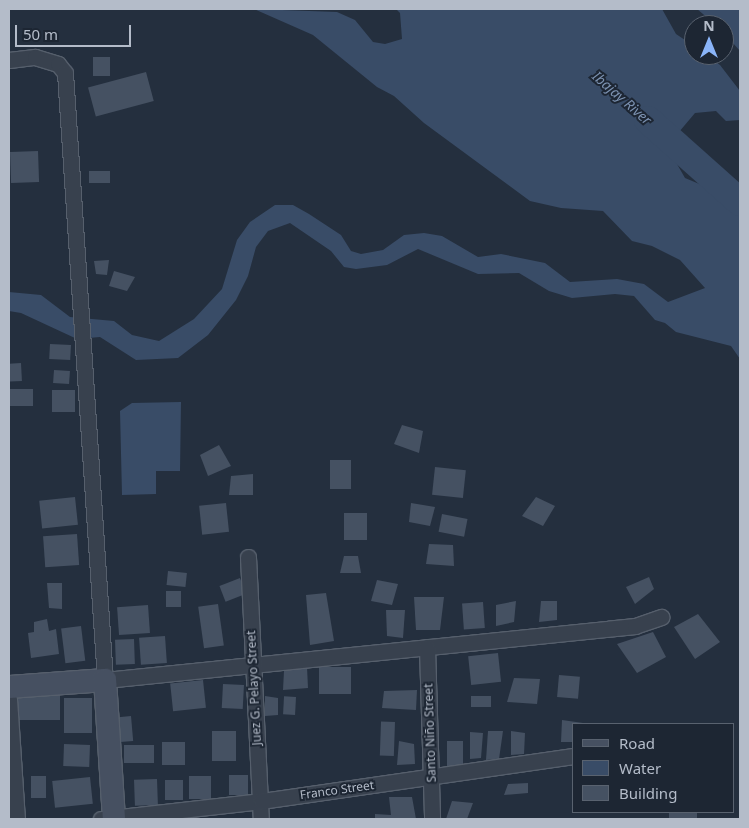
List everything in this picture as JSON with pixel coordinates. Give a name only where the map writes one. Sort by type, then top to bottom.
[{"type":"street","points":[[9,60],[35,57],[58,64],[65,73],[105,680],[110,819]]},
{"type":"street","name":"Juez G. Pelayo Street","points":[[248,556],[261,819]]},
{"type":"street","points":[[9,687],[105,680],[635,626],[661,617]]},
{"type":"street","name":"Santo Niño Street","points":[[427,648],[432,819]]},
{"type":"street","points":[[9,699],[17,819]]},
{"type":"street","name":"Franco Street","points":[[110,819],[261,801],[572,756]]},
{"type":"water","points":[[254,9],[337,12],[355,20],[373,42],[385,44],[402,39],[400,13],[396,9],[662,9],[676,34],[684,39],[684,65],[720,65],[740,91],[740,120],[726,121],[716,111],[695,113],[679,132],[673,157],[685,178],[709,188],[730,202],[740,214],[740,359],[731,346],[676,332],[665,323],[655,320],[634,296],[615,294],[572,298],[549,291],[519,273],[478,274],[418,249],[387,265],[356,269],[344,267],[331,251],[290,223],[268,231],[256,247],[248,276],[236,300],[208,335],[178,358],[136,360],[100,337],[77,339],[21,313],[9,311],[9,292],[41,295],[70,317],[114,321],[132,335],[159,341],[194,319],[222,289],[237,240],[250,222],[275,205],[293,205],[309,214],[341,235],[351,251],[361,254],[383,250],[404,235],[424,233],[442,236],[478,257],[501,254],[545,263],[570,282],[617,279],[644,284],[668,302],[705,288],[680,260],[652,246],[632,241],[603,211],[561,208],[530,201],[424,123],[394,96],[377,87],[313,35]]},
{"type":"water","points":[[697,9],[740,9],[740,51],[734,44],[734,15],[704,15]]},
{"type":"water","points":[[181,402],[180,471],[156,471],[156,494],[122,495],[120,411],[132,403]]},
{"type":"building","points":[[93,57],[110,57],[110,76],[93,76]]},
{"type":"building","points":[[146,72],[154,101],[96,117],[88,88]]},
{"type":"building","points":[[38,151],[39,182],[11,183],[10,152]]},
{"type":"building","points":[[89,171],[110,171],[110,183],[89,183]]},
{"type":"building","points":[[109,260],[107,275],[96,274],[94,261]]},
{"type":"building","points":[[114,271],[135,277],[127,291],[109,286]]},
{"type":"building","points":[[50,344],[71,345],[70,360],[49,359]]},
{"type":"building","points":[[21,363],[22,381],[10,382],[9,364]]},
{"type":"building","points":[[54,370],[70,371],[69,384],[53,383]]},
{"type":"building","points":[[10,389],[33,389],[33,406],[10,406]]},
{"type":"building","points":[[52,390],[75,390],[75,412],[52,412]]},
{"type":"building","points":[[402,425],[423,431],[419,453],[394,444]]},
{"type":"building","points":[[219,445],[231,466],[208,476],[200,455]]},
{"type":"building","points":[[330,460],[351,460],[351,489],[330,489]]},
{"type":"building","points":[[435,467],[466,470],[463,498],[432,495]]},
{"type":"building","points":[[253,474],[253,495],[229,495],[231,476]]},
{"type":"building","points":[[75,497],[78,525],[42,529],[39,501]]},
{"type":"building","points":[[536,497],[555,506],[543,526],[522,516]]},
{"type":"building","points":[[226,503],[229,532],[202,535],[199,506]]},
{"type":"building","points":[[411,503],[435,507],[430,526],[409,522]]},
{"type":"building","points":[[344,513],[367,513],[367,540],[344,540]]},
{"type":"building","points":[[442,514],[468,519],[464,537],[439,532]]},
{"type":"building","points":[[77,534],[79,565],[45,567],[43,536]]},
{"type":"building","points":[[429,544],[453,545],[454,566],[426,564]]},
{"type":"building","points":[[344,556],[358,556],[361,573],[340,573]]},
{"type":"building","points":[[168,571],[187,573],[185,587],[167,585]]},
{"type":"building","points":[[649,577],[654,589],[635,604],[626,587]]},
{"type":"building","points":[[240,578],[246,594],[226,602],[219,586]]},
{"type":"building","points":[[377,580],[398,584],[392,605],[371,601]]},
{"type":"building","points":[[47,583],[62,583],[62,609],[49,608]]},
{"type":"building","points":[[166,591],[181,591],[181,607],[166,607]]},
{"type":"building","points":[[326,593],[334,641],[310,645],[306,595]]},
{"type":"building","points":[[414,597],[444,597],[440,630],[416,630]]},
{"type":"building","points":[[516,601],[514,622],[496,626],[496,605]]},
{"type":"building","points":[[541,601],[557,601],[557,620],[539,622]]},
{"type":"building","points":[[483,602],[485,628],[464,629],[462,603]]},
{"type":"building","points":[[218,604],[224,646],[204,648],[198,607]]},
{"type":"building","points":[[148,605],[150,633],[119,635],[117,607]]},
{"type":"building","points":[[386,610],[405,610],[403,638],[387,636]]},
{"type":"building","points":[[698,614],[720,642],[695,659],[674,627]]},
{"type":"building","points":[[47,619],[49,631],[56,629],[59,654],[31,658],[28,633],[34,632],[34,622]]},
{"type":"building","points":[[81,626],[85,661],[65,663],[61,628]]},
{"type":"building","points":[[653,632],[666,657],[637,673],[617,644]]},
{"type":"building","points":[[165,636],[167,663],[141,665],[139,638]]},
{"type":"building","points":[[134,639],[135,664],[116,665],[115,640]]},
{"type":"building","points":[[498,653],[501,682],[471,685],[468,656]]},
{"type":"building","points":[[307,667],[308,688],[283,690],[284,671]]},
{"type":"building","points":[[319,667],[351,667],[351,694],[319,694]]},
{"type":"building","points":[[559,675],[580,677],[578,699],[557,697]]},
{"type":"building","points":[[514,678],[540,679],[537,704],[507,702]]},
{"type":"building","points":[[203,680],[206,708],[173,711],[170,683]]},
{"type":"building","points":[[223,684],[244,685],[243,709],[222,708]]},
{"type":"building","points":[[417,690],[416,710],[382,708],[384,691]]},
{"type":"building","points":[[16,695],[60,695],[60,720],[16,720]]},
{"type":"building","points":[[265,696],[278,698],[278,715],[265,716]]},
{"type":"building","points":[[284,696],[296,697],[295,715],[283,714]]},
{"type":"building","points":[[471,696],[491,696],[491,707],[471,707]]},
{"type":"building","points":[[64,698],[92,698],[92,733],[64,733]]},
{"type":"building","points":[[131,716],[133,741],[120,742],[118,717]]},
{"type":"building","points":[[562,720],[583,723],[572,723],[572,742],[561,742]]},
{"type":"building","points":[[381,722],[395,722],[394,756],[380,755]]},
{"type":"building","points":[[212,731],[236,731],[236,761],[212,761]]},
{"type":"building","points":[[488,731],[503,731],[499,759],[486,760]]},
{"type":"building","points":[[511,731],[525,733],[524,754],[511,755]]},
{"type":"building","points":[[470,732],[483,733],[481,758],[470,759]]},
{"type":"building","points":[[399,741],[414,744],[415,764],[397,765]]},
{"type":"building","points":[[447,741],[463,741],[463,766],[447,766]]},
{"type":"building","points":[[162,742],[185,742],[185,765],[162,765]]},
{"type":"building","points":[[64,744],[90,745],[89,767],[63,766]]},
{"type":"building","points":[[124,745],[154,745],[154,763],[124,763]]},
{"type":"building","points":[[229,775],[248,775],[248,795],[229,795]]},
{"type":"building","points":[[31,776],[46,776],[46,798],[31,798]]},
{"type":"building","points":[[189,776],[211,776],[211,799],[189,799]]},
{"type":"building","points":[[90,777],[93,804],[55,808],[52,781]]},
{"type":"building","points":[[157,779],[158,805],[135,806],[134,780]]},
{"type":"building","points":[[165,780],[183,780],[183,800],[165,800]]},
{"type":"building","points":[[528,783],[528,793],[504,795],[508,784]]},
{"type":"building","points":[[389,797],[412,797],[416,819],[375,819],[375,814],[391,815]]},
{"type":"building","points":[[452,801],[473,803],[467,819],[446,819]]},
{"type":"building","points":[[669,813],[697,813],[697,819],[669,819]]},
{"type":"waterway","name":"Ibajay River","points":[[648,120],[740,202]]}]
